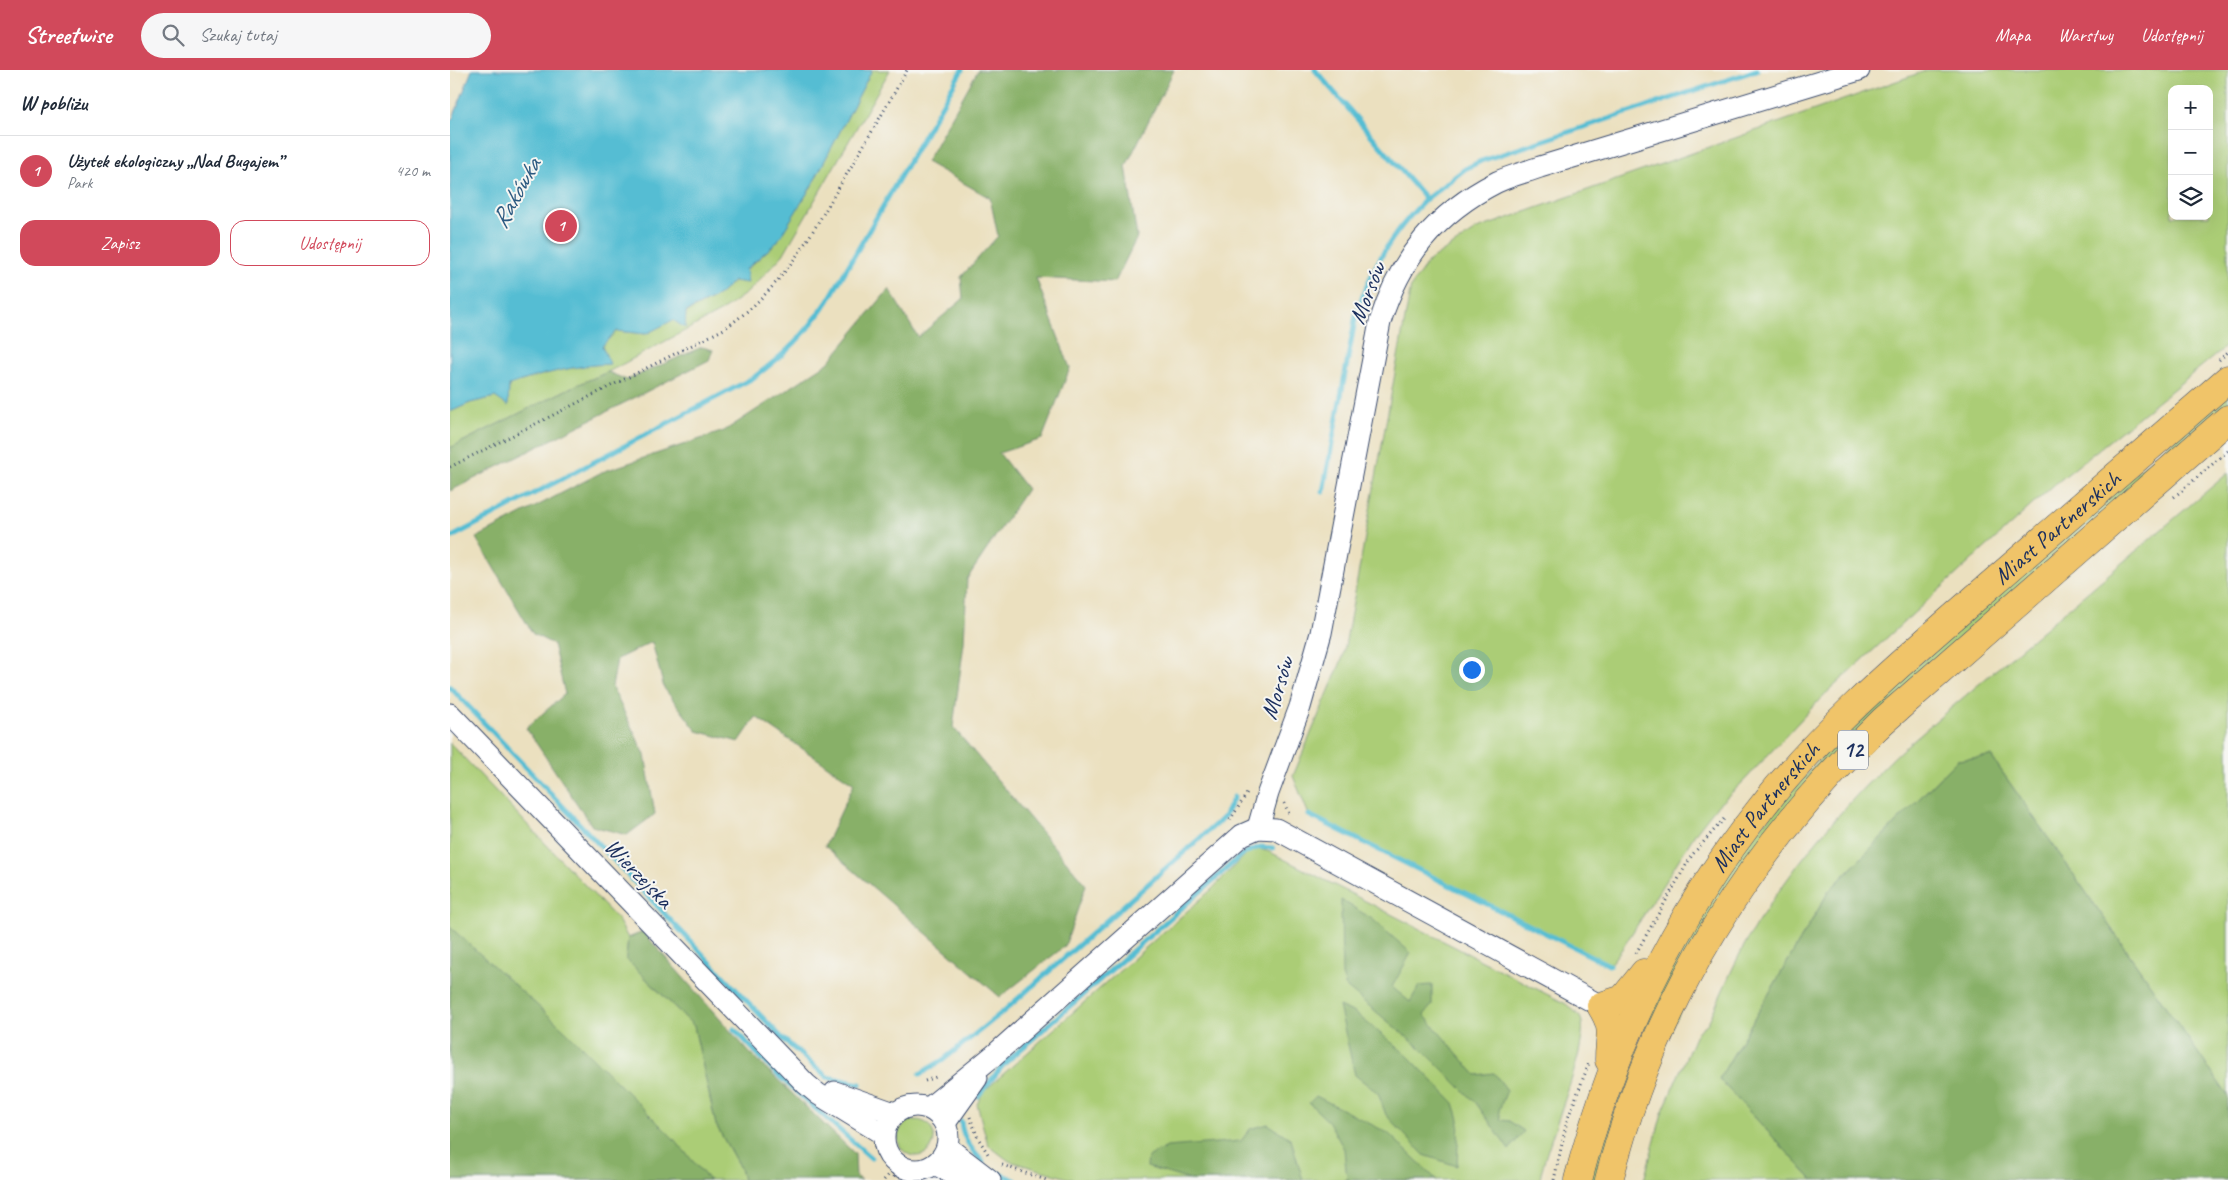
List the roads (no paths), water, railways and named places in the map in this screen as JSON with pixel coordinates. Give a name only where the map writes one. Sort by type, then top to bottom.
[{"type":"main road","name":"Miast Partnerskich","points":[[1578,1180],[1599,1070],[1637,1009],[1668,949],[1705,886],[1743,832],[1782,782],[1826,734],[1925,642],[2228,380]]},
{"type":"main road","name":"Miast Partnerskich","points":[[1609,1180],[1640,1079],[1678,994],[1725,910],[1783,828],[1840,762],[1889,715],[2228,419]]},
{"type":"main road","points":[[1599,1070],[1611,1030],[1609,1020],[1601,1006],[1623,999],[1668,949]]},
{"type":"street","name":"Morsów","points":[[1258,828],[1268,793],[1300,707],[1321,634],[1380,322],[1396,280],[1424,238],[1454,208],[1498,182],[1540,167],[1859,70]]},
{"type":"street","name":"Wierzejska","points":[[450,714],[791,1068],[818,1094],[883,1134]]},
{"type":"street","points":[[929,1108],[993,1056],[1234,841],[1248,831],[1258,828],[1276,829],[1601,1006]]},
{"type":"street","points":[[945,1124],[993,1056]]},
{"type":"street","name":"Wierzejska","points":[[791,1068],[818,1085],[846,1097],[894,1113]]},
{"type":"street","points":[[911,1106],[929,1108],[937,1113],[945,1124],[948,1138],[947,1147],[935,1164],[917,1171],[893,1174],[883,1134],[885,1126],[894,1113],[911,1106]]},
{"type":"street","points":[[947,1147],[995,1172]]},
{"type":"street","points":[[935,1164],[964,1180]]},
{"type":"water","name":"Rakówka","points":[[472,70],[872,70],[811,187],[777,242],[746,269],[748,283],[733,281],[719,295],[686,312],[685,328],[673,320],[646,334],[616,331],[602,346],[610,364],[584,366],[559,371],[509,385],[508,406],[495,397],[470,403],[450,412],[450,120],[453,118]]},
{"type":"waterway","points":[[450,538],[753,378],[785,352],[803,334],[828,301],[962,70]]},
{"type":"waterway","points":[[1315,70],[1426,199],[1465,169],[1481,161],[1757,70]]},
{"type":"waterway","points":[[1323,492],[1356,315],[1369,282],[1384,252],[1413,212],[1426,199]]},
{"type":"waterway","points":[[450,687],[782,1038],[827,1077],[860,1084]]},
{"type":"waterway","points":[[920,1074],[943,1060],[1004,1011],[1224,817],[1234,797]]},
{"type":"waterway","points":[[1309,815],[1609,965]]},
{"type":"waterway","points":[[978,1096],[1005,1063],[1244,853],[1260,847],[1273,848]]},
{"type":"waterway","points":[[734,1029],[778,1075],[871,1158]]},
{"type":"waterway","points":[[961,1121],[963,1133],[968,1143],[983,1162]]},
{"type":"waterway","points":[[995,1172],[1015,1180]]},
{"type":"place","name":"Użytek ekologiczny „Nad Bugajem”","points":[[561,226]]}]
